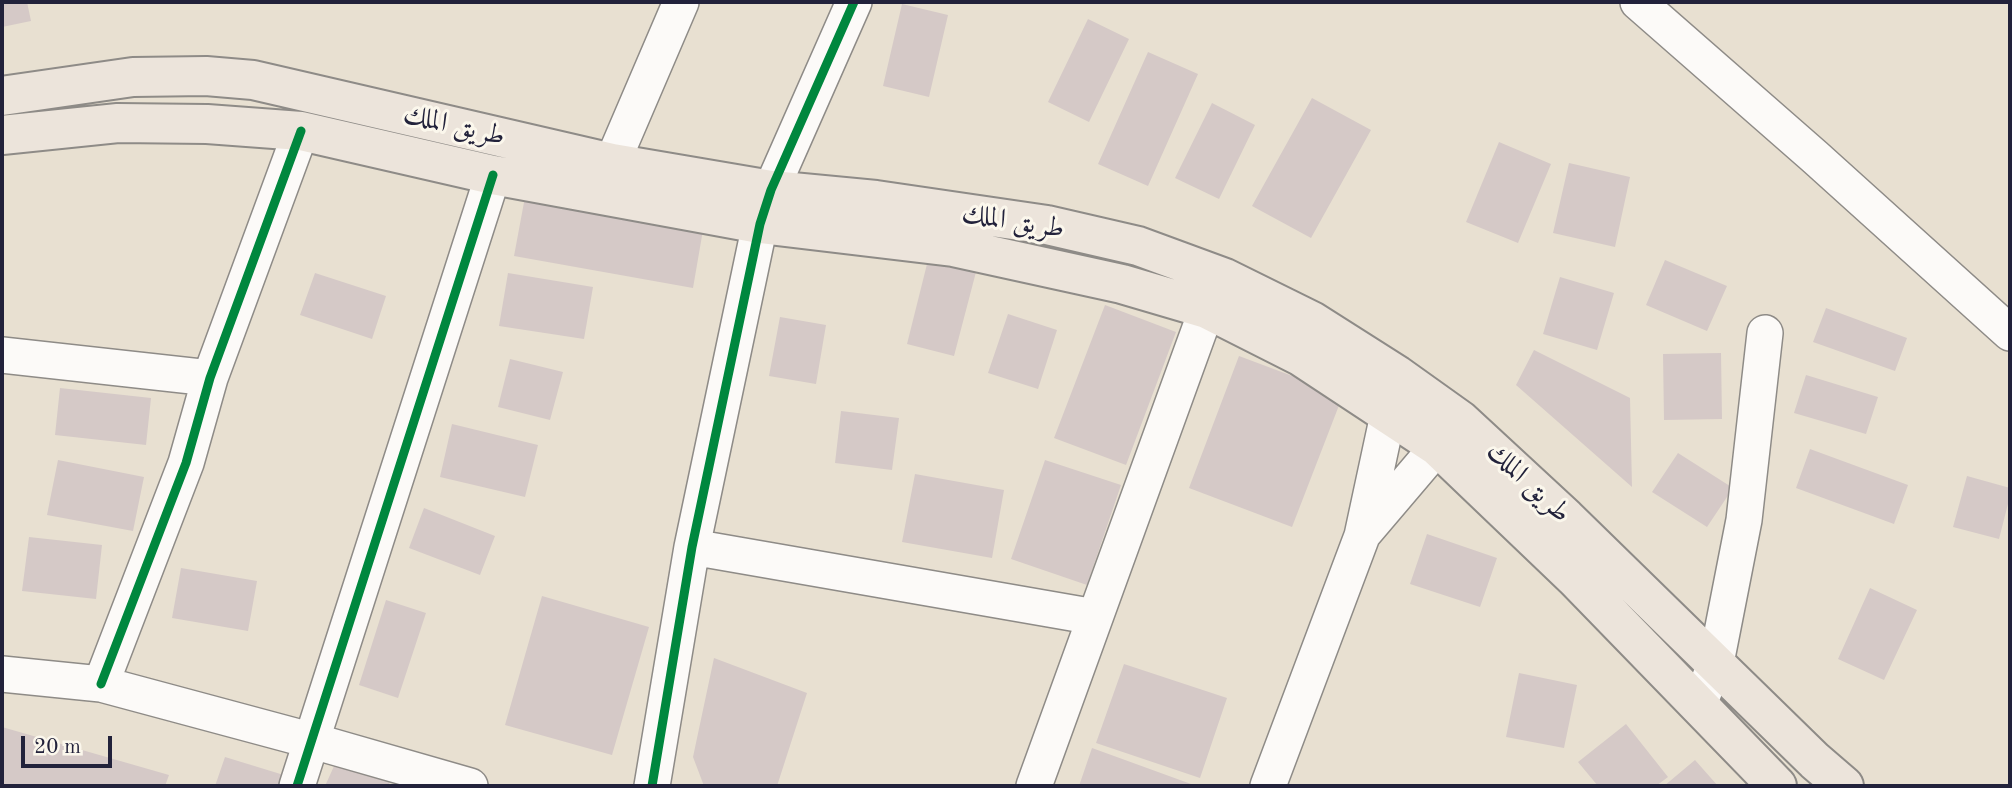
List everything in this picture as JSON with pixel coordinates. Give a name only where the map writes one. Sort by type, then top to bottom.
[{"type":"main road","name":"طريق الملك","points":[[2,96],[133,77],[206,76],[253,80],[612,163],[766,207],[1122,284],[1207,309],[1300,356],[1387,414],[1449,434],[1566,518],[1815,761],[1844,786]]},
{"type":"main road","points":[[206,76],[207,124]]},
{"type":"main road","name":"طريق الملك","points":[[2,135],[118,123],[207,124],[301,131],[494,175],[766,207],[876,200],[1046,225],[1138,246],[1225,278],[1312,321],[1397,375],[1576,579],[1777,786]]},
{"type":"street","points":[[612,163],[681,2]]},
{"type":"street","points":[[652,786],[692,547],[766,207],[854,2]]},
{"type":"street","points":[[1637,2],[1815,157],[2010,333]]},
{"type":"street","points":[[102,684],[186,463],[210,378],[301,131]]},
{"type":"street","points":[[297,786],[494,175]]},
{"type":"street","points":[[1034,786],[1207,309]]},
{"type":"street","points":[[1698,706],[1716,663],[1744,520],[1765,333]]},
{"type":"street","points":[[2,355],[210,378]]},
{"type":"street","points":[[1268,786],[1362,536],[1397,375]]},
{"type":"street","points":[[1362,536],[1449,434]]},
{"type":"street","points":[[692,547],[1095,617]]},
{"type":"street","points":[[2,674],[102,684],[470,786]]},
{"type":"building","points":[[2,2],[27,2],[31,21],[2,27]]},
{"type":"building","points":[[902,4],[948,15],[929,97],[883,86]]},
{"type":"building","points":[[1088,19],[1129,39],[1089,122],[1048,102]]},
{"type":"building","points":[[1148,52],[1198,74],[1148,186],[1098,164]]},
{"type":"building","points":[[1312,98],[1371,130],[1311,238],[1252,206]]},
{"type":"building","points":[[1212,103],[1255,125],[1219,199],[1175,178]]},
{"type":"building","points":[[1499,142],[1551,164],[1518,243],[1466,222]]},
{"type":"building","points":[[1569,163],[1630,177],[1615,247],[1553,233]]},
{"type":"building","points":[[525,197],[703,230],[693,288],[514,256]]},
{"type":"building","points":[[928,260],[976,272],[954,356],[907,344]]},
{"type":"building","points":[[1665,260],[1727,286],[1707,331],[1646,305]]},
{"type":"building","points":[[315,273],[386,296],[372,339],[300,315]]},
{"type":"building","points":[[508,273],[593,287],[584,339],[499,326]]},
{"type":"building","points":[[1560,277],[1614,293],[1597,350],[1543,334]]},
{"type":"building","points":[[1105,305],[1176,332],[1126,465],[1054,438]]},
{"type":"building","points":[[1826,308],[1907,338],[1895,371],[1813,342]]},
{"type":"building","points":[[1008,314],[1057,330],[1038,389],[988,373]]},
{"type":"building","points":[[780,317],[826,325],[816,384],[769,376]]},
{"type":"building","points":[[1534,350],[1630,398],[1632,487],[1516,385]]},
{"type":"building","points":[[1721,353],[1722,419],[1664,420],[1663,354]]},
{"type":"building","points":[[1239,356],[1343,395],[1292,527],[1189,488]]},
{"type":"building","points":[[510,359],[563,372],[550,420],[498,407]]},
{"type":"building","points":[[1806,375],[1878,397],[1866,434],[1794,413]]},
{"type":"building","points":[[60,388],[151,398],[146,445],[55,435]]},
{"type":"building","points":[[841,411],[899,418],[892,470],[835,463]]},
{"type":"building","points":[[452,424],[538,445],[525,497],[440,477]]},
{"type":"building","points":[[1810,449],[1908,485],[1894,524],[1796,488]]},
{"type":"building","points":[[1678,453],[1733,488],[1707,527],[1652,492]]},
{"type":"building","points":[[58,460],[144,477],[133,531],[47,515]]},
{"type":"building","points":[[1045,460],[1121,485],[1087,585],[1011,559]]},
{"type":"building","points":[[915,474],[1004,490],[992,558],[902,542]]},
{"type":"building","points":[[1967,476],[2010,488],[1999,539],[1953,527]]},
{"type":"building","points":[[424,508],[495,536],[480,575],[409,548]]},
{"type":"building","points":[[1427,534],[1497,558],[1480,607],[1410,584]]},
{"type":"building","points":[[29,537],[102,545],[96,599],[22,591]]},
{"type":"building","points":[[181,568],[257,581],[248,631],[172,618]]},
{"type":"building","points":[[1870,588],[1917,610],[1884,680],[1838,659]]},
{"type":"building","points":[[542,596],[649,627],[612,755],[505,725]]},
{"type":"building","points":[[386,600],[426,613],[398,698],[359,685]]},
{"type":"building","points":[[714,658],[807,693],[777,786],[704,786],[693,757]]},
{"type":"building","points":[[1124,664],[1227,698],[1200,778],[1096,743]]},
{"type":"building","points":[[1519,673],[1577,685],[1564,748],[1506,737]]},
{"type":"building","points":[[1626,724],[1668,777],[1656,786],[1598,786],[1578,762]]},
{"type":"building","points":[[2,727],[169,775],[165,786],[2,786]]},
{"type":"building","points":[[1092,748],[1191,784],[1079,786]]},
{"type":"building","points":[[340,753],[393,776],[388,786],[325,786]]},
{"type":"building","points":[[225,757],[287,776],[284,786],[215,786]]},
{"type":"building","points":[[1695,760],[1718,786],[1664,786]]},
{"type":"cycle path","points":[[652,786],[692,547],[760,224],[771,190],[854,2]]},
{"type":"cycle path","points":[[101,684],[186,463],[210,378],[301,131]]},
{"type":"cycle path","points":[[297,786],[493,175]]}]
